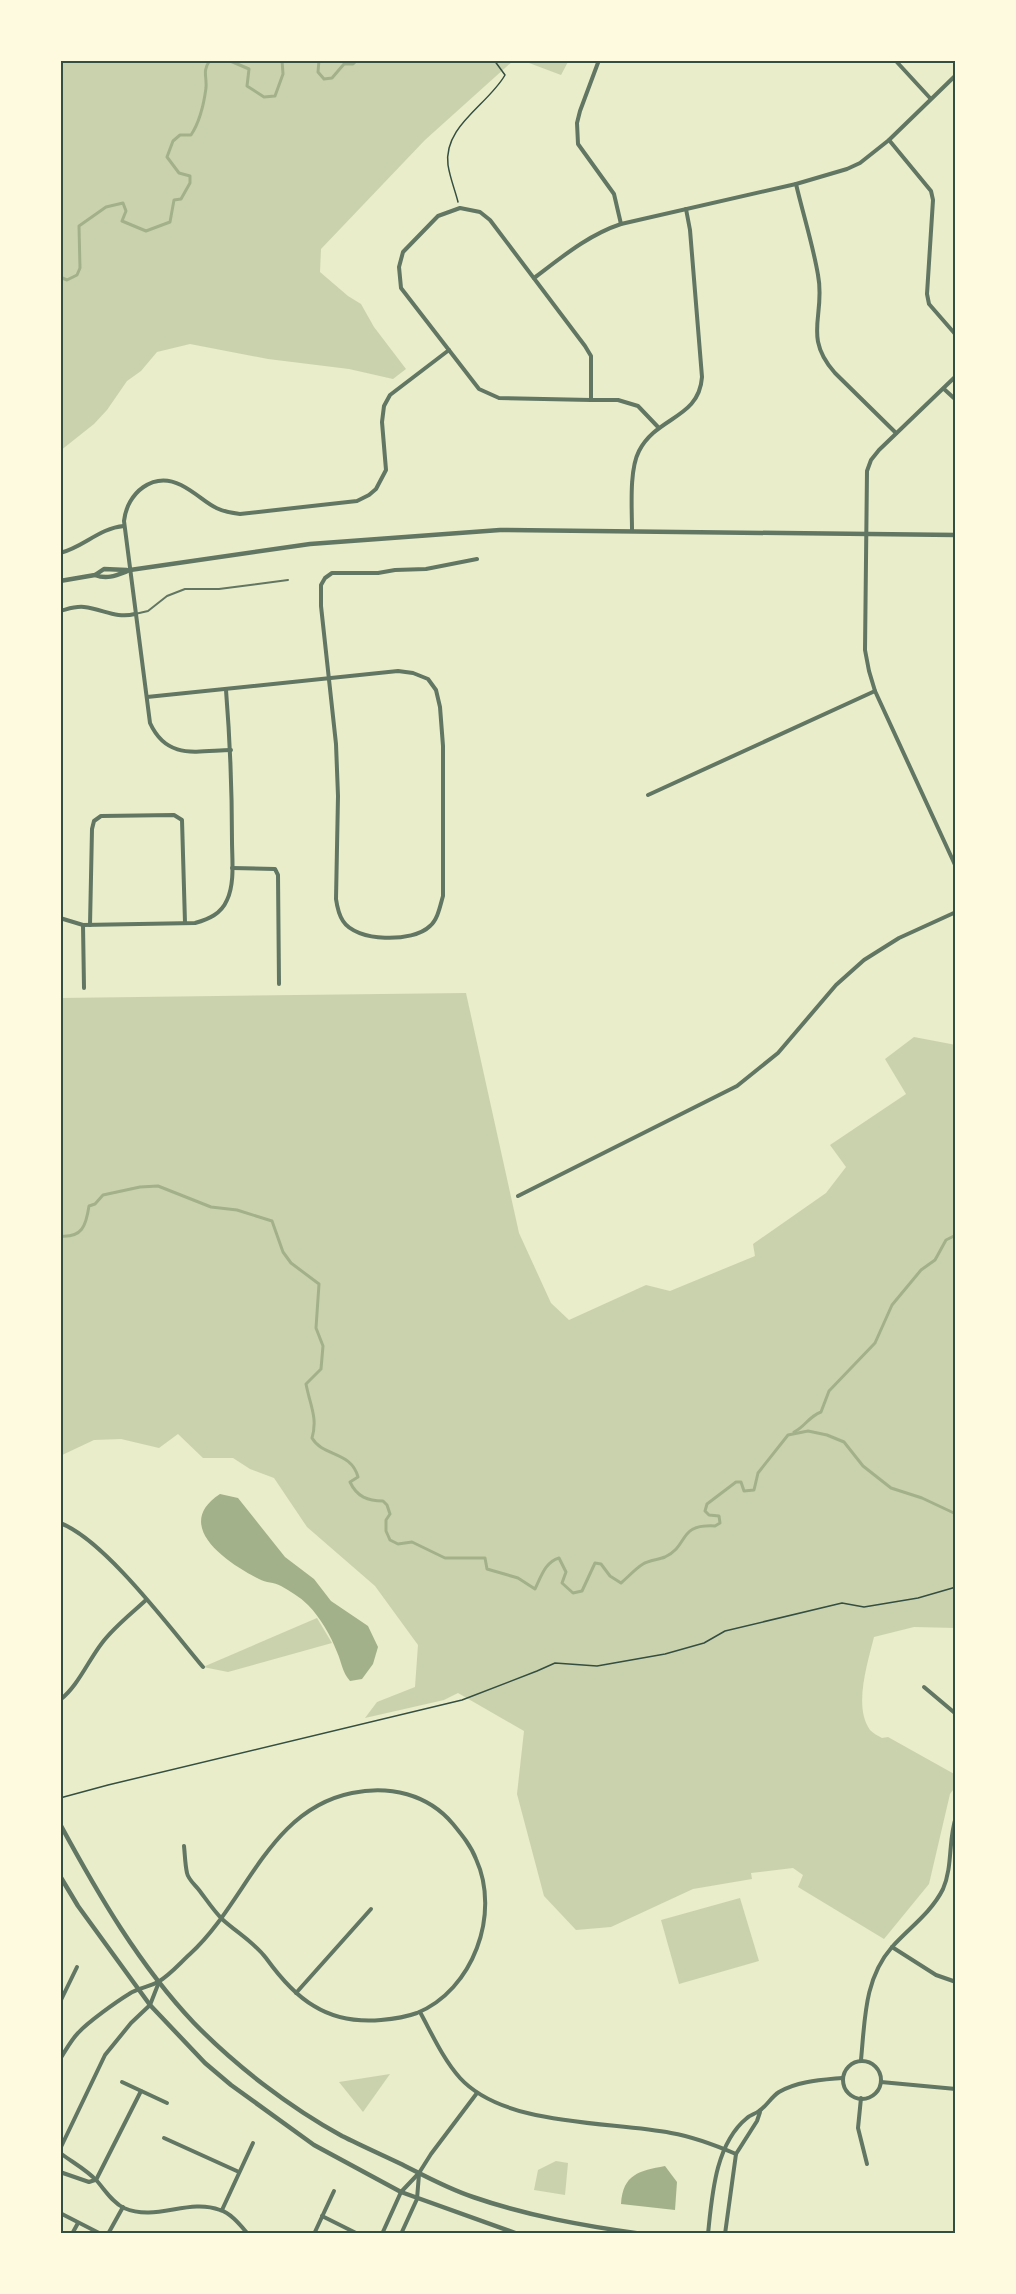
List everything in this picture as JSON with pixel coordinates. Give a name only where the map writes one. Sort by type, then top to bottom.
[{"type":"street","points":[[599,60],[580,111],[577,123],[578,144],[614,194],[621,224]]},
{"type":"street","points":[[895,60],[930,98]]},
{"type":"street","points":[[534,279],[578,245],[602,231],[621,224],[796,184],[834,174],[860,163],[889,140],[956,75]]},
{"type":"street","points":[[889,140],[931,191],[933,200],[927,294],[929,304],[956,335]]},
{"type":"street","points":[[796,184],[819,277],[816,328],[820,352],[835,373],[896,433]]},
{"type":"street","points":[[591,400],[591,356],[490,220],[480,212],[460,208],[438,216],[403,252],[399,267],[401,288],[479,389],[499,398],[591,400],[618,400],[638,406],[658,427]]},
{"type":"street","points":[[632,530],[633,480],[637,454],[645,440],[658,427],[685,411],[698,399],[701,388],[690,230],[686,209]]},
{"type":"street","points":[[231,750],[181,751],[157,737],[150,723],[124,526],[125,509],[137,491],[157,481],[181,485],[223,512],[240,514],[357,501],[376,489],[386,470],[381,422],[384,406],[390,395],[449,350]]},
{"type":"street","points":[[956,376],[875,455],[867,471],[865,650],[875,691],[956,867]]},
{"type":"street","points":[[944,389],[956,400]]},
{"type":"street","points":[[60,554],[110,527],[124,526]]},
{"type":"street","points":[[60,581],[95,575],[104,569],[130,570],[310,544],[500,530],[956,535]]},
{"type":"street","points":[[147,697],[226,690],[329,678],[398,671],[413,673],[428,679],[436,690],[440,707],[443,746],[443,896],[439,912],[430,927],[415,935],[368,936],[353,931],[343,922],[338,908],[336,899],[338,796],[336,744],[329,678],[320,593],[321,585],[332,573],[378,573],[426,569],[477,559]]},
{"type":"street","points":[[95,575],[103,578],[111,577],[130,570]]},
{"type":"street","points":[[60,611],[85,607],[113,615],[135,614]]},
{"type":"street","points":[[60,918],[82,925],[195,923],[210,919],[222,909],[228,898],[232,868],[231,750],[226,690]]},
{"type":"street","points":[[648,795],[875,691]]},
{"type":"street","points":[[90,925],[92,829],[94,821],[101,816],[174,815],[182,820],[185,923]]},
{"type":"street","points":[[232,868],[275,869],[279,875],[279,984]]},
{"type":"street","points":[[518,1196],[737,1086],[778,1053],[836,985],[864,960],[899,938],[956,912]]},
{"type":"street","points":[[82,925],[84,988]]},
{"type":"street","points":[[60,1523],[71,1527],[109,1558],[203,1667]]},
{"type":"street","points":[[60,1700],[78,1679],[102,1642],[146,1600]]},
{"type":"street","points":[[924,1687],[956,1714]]},
{"type":"street","points":[[60,2059],[79,2031],[130,1993],[159,1981],[194,1950],[221,1918],[267,1849],[309,1810],[339,1795],[372,1789],[410,1794],[443,1812],[465,1839],[477,1860],[485,1906],[480,1938],[470,1965],[449,1991],[420,2012],[392,2019],[364,2022],[338,2017],[314,2006],[296,1993],[261,1951],[221,1918],[187,1876],[184,1846]]},
{"type":"street","points":[[861,2060],[868,1997],[881,1962],[892,1947],[932,1906],[943,1889],[948,1873],[956,1817]]},
{"type":"street","points":[[60,1824],[99,1897],[159,1981],[194,2022],[236,2061],[290,2103],[341,2135],[472,2197],[517,2211],[590,2227],[642,2234]]},
{"type":"street","points":[[948,1873],[956,1874]]},
{"type":"street","points":[[60,1875],[78,1906],[150,2005],[205,2062],[250,2099],[314,2145],[401,2192],[518,2234]]},
{"type":"street","points":[[296,1993],[371,1909]]},
{"type":"street","points":[[892,1947],[936,1975],[956,1982]]},
{"type":"street","points":[[60,2001],[77,1967]]},
{"type":"street","points":[[159,1981],[150,2005],[131,2023],[105,2055],[60,2151],[96,2180],[107,2194],[123,2207],[143,2213],[160,2213],[192,2206],[222,2210],[248,2234]]},
{"type":"street","points":[[420,2012],[447,2062],[477,2093],[493,2102],[520,2111],[670,2133],[736,2154]]},
{"type":"street","points":[[708,2234],[714,2186],[725,2149],[747,2118],[760,2111],[777,2093],[791,2087],[842,2078],[850,2065],[861,2060],[868,2061],[875,2067],[881,2082],[879,2090],[873,2096],[861,2098],[848,2094],[842,2078]]},
{"type":"street","points":[[122,2082],[167,2103]]},
{"type":"street","points":[[881,2082],[956,2089]]},
{"type":"street","points":[[60,2172],[89,2182],[96,2180],[141,2091]]},
{"type":"street","points":[[382,2234],[401,2192],[419,2173],[477,2093]]},
{"type":"street","points":[[861,2098],[858,2128],[867,2164]]},
{"type":"street","points":[[725,2234],[736,2154],[757,2121],[760,2111]]},
{"type":"street","points":[[164,2138],[239,2172]]},
{"type":"street","points":[[222,2210],[253,2143]]},
{"type":"street","points":[[401,2234],[417,2199],[419,2173]]},
{"type":"street","points":[[315,2234],[334,2191]]},
{"type":"street","points":[[108,2234],[123,2207]]},
{"type":"street","points":[[60,2213],[101,2234]]},
{"type":"street","points":[[322,2216],[358,2234]]},
{"type":"street","points":[[72,2234],[78,2223]]},
{"type":"lane","points":[[135,614],[148,611],[167,596],[185,589],[219,589],[255,582],[288,580]]},
{"type":"path","points":[[460,208],[448,164],[449,146],[460,126],[500,85],[505,75],[494,60]]},
{"type":"path","points":[[60,1798],[462,1700],[555,1662],[597,1666],[665,1654],[704,1643],[725,1631],[842,1603],[864,1606],[918,1598],[956,1587]]},
{"type":"shaded area","points":[[60,60],[514,60],[425,140],[321,249],[320,272],[361,304],[374,327],[406,369],[393,379],[349,369],[268,359],[190,344],[157,352],[141,371],[127,381],[94,424],[60,451]]},
{"type":"shaded area","points":[[521,60],[569,60],[561,75]]},
{"type":"shaded area","points":[[466,993],[519,1233],[551,1303],[569,1320],[646,1285],[670,1291],[755,1256],[753,1244],[826,1193],[846,1167],[830,1145],[906,1094],[885,1059],[914,1037],[956,1045],[956,1628],[914,1627],[874,1637],[862,1697],[865,1720],[870,1730],[882,1738],[888,1737],[956,1775],[956,1786],[950,1794],[929,1884],[884,1939],[798,1887],[803,1875],[793,1868],[751,1873],[752,1879],[693,1889],[611,1927],[576,1930],[544,1896],[517,1794],[524,1731],[458,1693],[444,1700],[365,1718],[377,1702],[415,1687],[418,1645],[375,1586],[307,1527],[274,1478],[250,1469],[233,1458],[203,1458],[178,1434],[159,1448],[121,1439],[94,1440],[60,1456],[60,998]]},
{"type":"shaded area","points":[[220,1494],[238,1498],[285,1557],[314,1579],[331,1601],[368,1626],[378,1647],[373,1664],[362,1679],[350,1681],[347,1678],[328,1633],[317,1615],[305,1602],[281,1586],[262,1580],[233,1564],[210,1543],[203,1531],[201,1519],[206,1506]]},
{"type":"shaded area","points":[[317,1618],[332,1643],[228,1672],[203,1667]]},
{"type":"shaded area","points":[[740,1898],[759,1961],[679,1984],[661,1920]]},
{"type":"shaded area","points":[[390,2074],[363,2112],[339,2082]]},
{"type":"shaded area","points":[[556,2161],[568,2163],[565,2195],[534,2190],[538,2170]]},
{"type":"shaded area","points":[[665,2166],[677,2182],[675,2210],[621,2204],[622,2194],[629,2180],[640,2172]]},
{"type":"waterway","points":[[60,277],[67,280],[77,275],[80,268],[79,226],[106,207],[123,203],[126,211],[122,221],[146,231],[170,222],[174,200],[181,199],[190,183],[190,176],[179,173],[167,157],[173,141],[180,135],[191,135],[196,125],[204,100],[205,71],[210,60]]},
{"type":"waterway","points":[[228,60],[249,69],[247,86],[264,97],[275,96],[283,74],[282,60]]},
{"type":"waterway","points":[[319,60],[318,72],[324,79],[332,78],[344,64],[353,64],[357,60]]},
{"type":"waterway","points":[[60,265],[60,270]]},
{"type":"waterway","points":[[60,1236],[78,1233],[84,1225],[89,1206],[95,1204],[103,1195],[140,1187],[158,1186],[211,1207],[237,1210],[272,1221],[283,1252],[291,1263],[319,1284],[316,1328],[323,1346],[321,1369],[306,1384],[314,1418],[312,1438],[317,1444],[349,1463],[358,1477],[350,1482],[360,1495],[368,1499],[383,1501],[387,1505],[390,1514],[386,1520],[386,1531],[390,1540],[398,1544],[412,1542],[445,1558],[485,1558],[487,1569],[518,1578],[535,1589],[547,1566],[559,1558],[566,1572],[562,1583],[573,1593],[582,1591],[595,1563],[601,1564],[610,1576],[621,1583],[643,1564],[673,1552],[685,1536],[695,1528],[715,1526],[720,1523],[719,1516],[709,1515],[705,1511],[707,1504],[736,1482],[741,1482],[744,1491],[754,1490],[758,1473],[788,1435],[808,1431],[844,1442],[863,1466],[891,1488],[922,1498],[956,1514]]},
{"type":"waterway","points":[[794,1432],[821,1412],[829,1391],[875,1343],[892,1305],[921,1270],[935,1260],[946,1240],[956,1235]]}]
